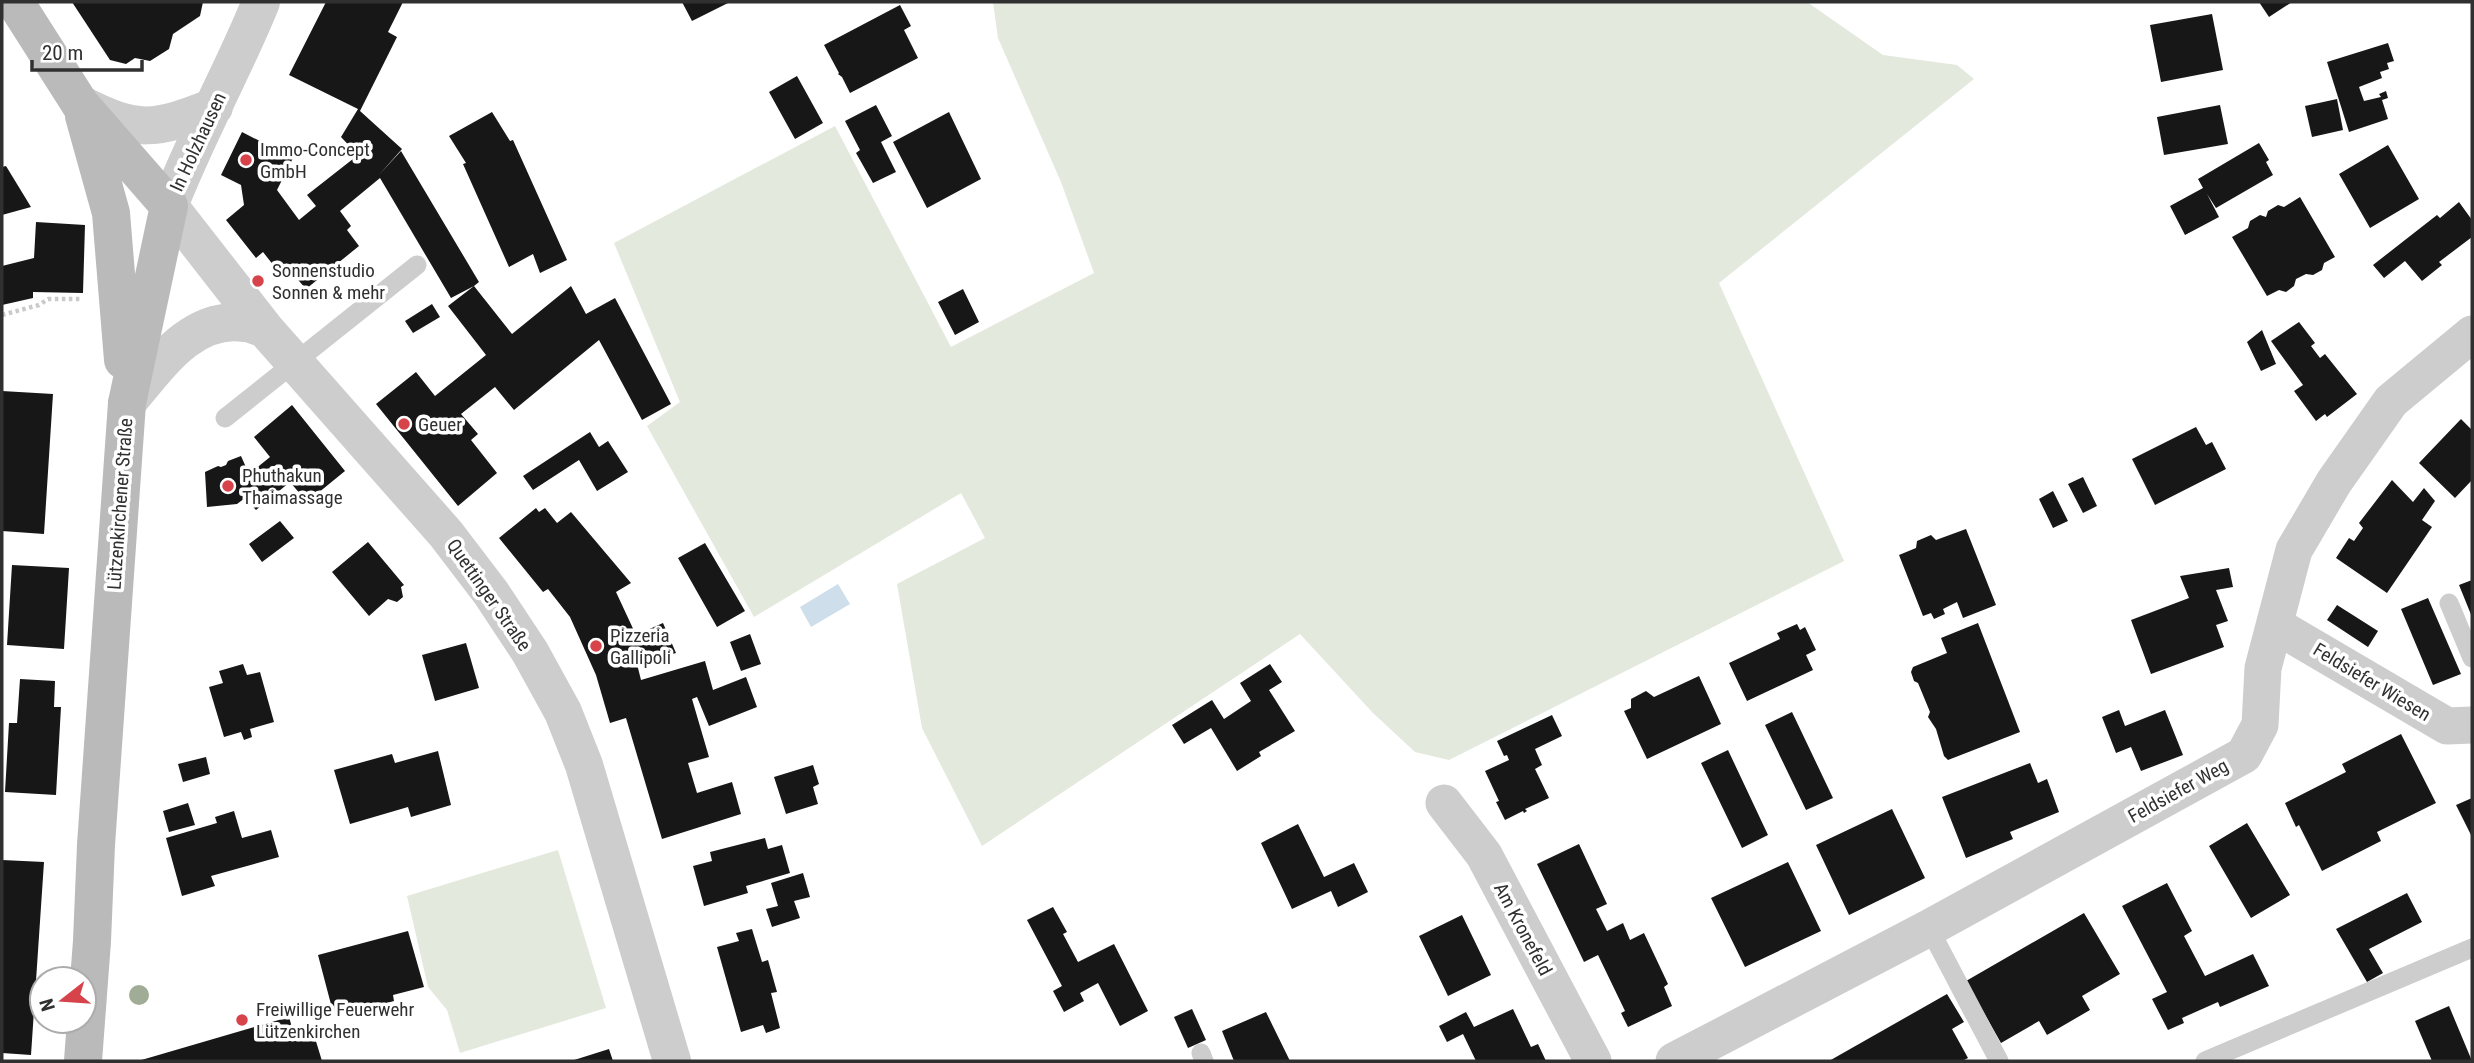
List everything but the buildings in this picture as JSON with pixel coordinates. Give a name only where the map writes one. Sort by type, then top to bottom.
[{"type":"main road","points":[[16,2],[80,104],[169,206]]},
{"type":"main road","points":[[80,104],[111,213],[127,403]]},
{"type":"main road","name":"Lützenkirchener Straße","points":[[83,1061],[127,403],[169,206]]},
{"type":"street","name":"In Holzhausen","points":[[169,206],[187,158],[214,107],[261,2]]},
{"type":"street","points":[[80,104],[105,117],[133,125],[152,126],[177,122],[214,107]]},
{"type":"street","name":"Quettinger Straße","points":[[169,206],[265,329],[446,534],[530,652],[563,712],[584,765],[672,1061]]},
{"type":"street","points":[[127,403],[170,352],[195,333],[221,323],[244,323],[265,329]]},
{"type":"street","name":"Feldsiefer Weg","points":[[1674,1061],[1929,928],[2244,755],[2260,725],[2263,668],[2294,550],[2334,482],[2391,401],[2472,334]]},
{"type":"street","name":"Feldsiefer Wiesen","points":[[2275,625],[2447,726],[2472,724]]},
{"type":"street","name":"Am Kronefeld","points":[[1444,803],[1484,855],[1593,1061]]},
{"type":"lane","points":[[225,418],[417,265]]},
{"type":"lane","points":[[2449,603],[2472,658]]},
{"type":"lane","points":[[1929,928],[1999,1061]]},
{"type":"lane","points":[[2205,1061],[2472,948]]},
{"type":"path","points":[[2,315],[39,305],[48,299],[117,298]]},
{"type":"shaded area","points":[[993,2],[1807,2],[1883,55],[1957,65],[1974,79],[1719,283],[1844,561],[1449,760],[1415,752],[1373,713],[1300,634],[982,846],[922,728],[897,584],[985,538],[961,493],[754,617],[647,426],[680,402],[614,243],[835,126],[951,347],[1094,273],[1061,182],[998,38]]},
{"type":"shaded area","points":[[558,850],[606,1008],[460,1053],[447,1010],[428,987],[407,896]]},
{"type":"water","points":[[838,584],[850,604],[811,627],[800,607]]},
{"type":"place","name":"Immo-Concept GmbH","points":[[246,160]]},
{"type":"place","name":"Sonnenstudio Sonnen & mehr","points":[[258,281]]},
{"type":"place","name":"Geuer","points":[[404,424]]},
{"type":"place","name":"Phuthakun Thaimassage","points":[[228,486]]},
{"type":"place","name":"Pizzeria Gallipoli","points":[[596,646]]},
{"type":"place","name":"Freiwillige Feuerwehr Lützenkirchen","points":[[242,1020]]}]
